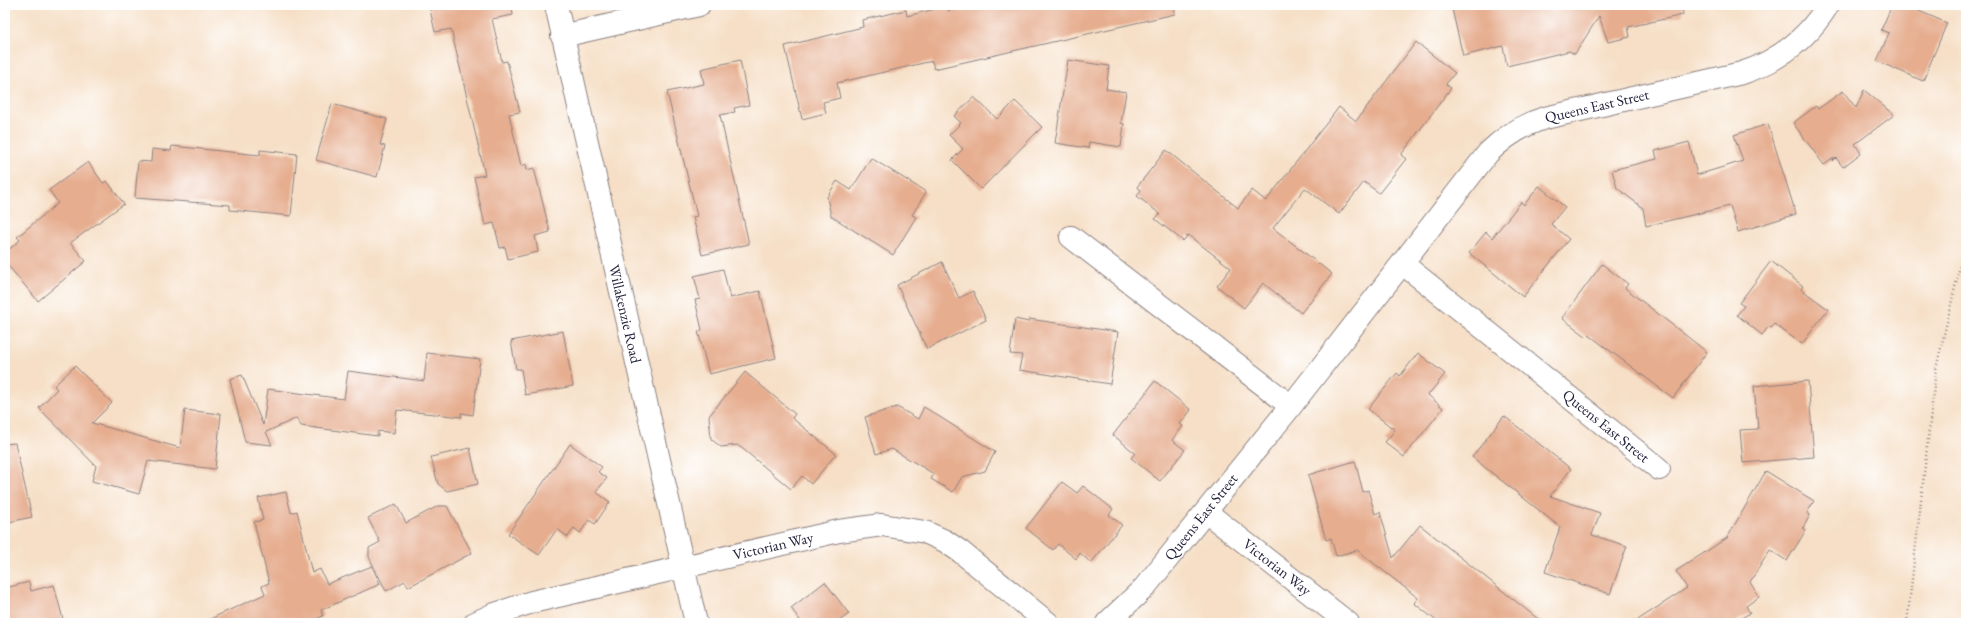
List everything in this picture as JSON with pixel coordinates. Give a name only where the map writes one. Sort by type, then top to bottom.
[{"type":"street","name":"Willakenzie Road","points":[[556,5],[696,623]]},
{"type":"street","points":[[562,36],[699,5]]},
{"type":"street","name":"Queens East Street","points":[[1107,623],[1144,588],[1291,406],[1488,153],[1513,131],[1529,123],[1545,118],[1742,73],[1759,67],[1774,60],[1796,44],[1810,31],[1828,5]]},
{"type":"street","points":[[1071,237],[1291,406]]},
{"type":"street","name":"Queens East Street","points":[[1403,264],[1659,469]]},
{"type":"street","name":"Victorian Way","points":[[1206,512],[1348,623]]},
{"type":"street","name":"Victorian Way","points":[[475,623],[492,615],[532,602],[683,566],[854,528],[882,525],[903,527],[926,532],[945,541],[961,552],[1048,623]]},
{"type":"path","points":[[1907,623],[1936,368],[1966,240]]},
{"type":"building","points":[[429,5],[512,5],[513,15],[492,19],[502,62],[507,61],[520,112],[509,114],[521,166],[526,164],[527,170],[534,168],[550,232],[535,236],[538,252],[508,259],[505,247],[500,248],[494,223],[485,225],[474,177],[485,175],[451,29],[435,32]]},
{"type":"building","points":[[975,5],[1174,5],[1175,14],[934,69],[932,61],[837,83],[840,98],[823,102],[826,113],[802,119],[785,46],[863,27],[862,20],[906,10],[907,16],[947,6],[948,11]]},
{"type":"building","points":[[1451,5],[1682,5],[1683,15],[1628,27],[1630,37],[1608,42],[1599,16],[1575,54],[1569,51],[1507,66],[1503,46],[1463,56]]},
{"type":"building","points":[[1892,5],[1905,5],[1947,23],[1923,81],[1877,61],[1889,33],[1881,30]]},
{"type":"building","points":[[1416,42],[1455,73],[1446,84],[1451,88],[1401,155],[1406,159],[1379,193],[1364,182],[1339,214],[1305,188],[1273,228],[1332,274],[1301,313],[1263,283],[1244,308],[1217,286],[1231,268],[1188,235],[1183,241],[1155,219],[1160,214],[1137,196],[1141,190],[1137,187],[1166,150],[1238,208],[1252,190],[1266,201],[1339,107],[1356,121]]},
{"type":"building","points":[[740,60],[749,105],[734,108],[735,112],[720,115],[749,244],[702,255],[693,217],[697,216],[667,92],[704,84],[701,69]]},
{"type":"building","points":[[1068,60],[1109,66],[1106,89],[1126,92],[1121,123],[1124,124],[1121,147],[1089,142],[1088,148],[1055,143]]},
{"type":"building","points":[[1864,90],[1894,115],[1855,144],[1861,153],[1843,167],[1836,158],[1824,165],[1793,123],[1816,106],[1818,109],[1843,91],[1856,108]]},
{"type":"building","points":[[974,97],[997,119],[1015,101],[1042,127],[981,189],[952,160],[963,149],[949,135],[961,123],[954,116]]},
{"type":"building","points":[[332,104],[387,119],[380,145],[385,146],[377,177],[316,160]]},
{"type":"building","points":[[1768,124],[1796,214],[1738,232],[1730,206],[1646,226],[1643,208],[1617,188],[1612,170],[1657,159],[1655,151],[1689,142],[1697,175],[1743,161],[1734,135]]},
{"type":"building","points":[[172,146],[260,155],[260,150],[297,154],[291,216],[230,210],[230,205],[135,198],[138,161],[151,162],[152,149],[171,151]]},
{"type":"building","points":[[871,158],[926,192],[912,215],[916,217],[893,255],[831,216],[827,197],[837,181],[851,190]]},
{"type":"building","points":[[88,162],[103,183],[107,181],[124,204],[70,243],[86,261],[38,301],[5,262],[5,253],[20,240],[17,237],[58,203],[49,190]]},
{"type":"building","points":[[1539,186],[1565,207],[1551,224],[1569,239],[1523,297],[1469,253],[1486,232],[1492,238],[1521,202],[1524,205]]},
{"type":"building","points":[[1771,261],[1803,286],[1801,289],[1828,309],[1802,344],[1774,324],[1771,328],[1769,326],[1762,335],[1737,315],[1744,306],[1739,303]]},
{"type":"building","points":[[942,262],[959,298],[973,291],[986,320],[927,349],[897,285]]},
{"type":"building","points":[[1602,264],[1628,284],[1625,288],[1707,352],[1673,398],[1589,335],[1587,337],[1562,318]]},
{"type":"building","points":[[723,269],[730,298],[760,291],[776,358],[709,374],[698,331],[702,330],[695,300],[700,299],[694,276]]},
{"type":"building","points":[[1015,319],[1029,322],[1029,319],[1118,332],[1110,384],[1019,370],[1022,355],[1010,354]]},
{"type":"building","points":[[563,331],[573,386],[525,395],[521,369],[516,369],[511,341]]},
{"type":"building","points":[[427,353],[480,359],[473,415],[461,413],[462,417],[397,410],[394,433],[378,431],[378,436],[301,426],[297,418],[266,432],[272,445],[245,442],[230,379],[242,375],[263,425],[268,389],[344,399],[348,371],[424,381]]},
{"type":"building","points":[[1418,353],[1445,374],[1428,395],[1443,408],[1404,457],[1385,442],[1395,430],[1368,409],[1397,373],[1400,376]]},
{"type":"building","points":[[75,366],[112,403],[92,423],[180,448],[185,410],[221,414],[215,469],[148,461],[139,494],[92,481],[96,466],[39,408],[57,389],[54,386]]},
{"type":"building","points":[[745,372],[795,414],[792,418],[836,454],[811,484],[802,476],[791,489],[737,445],[721,447],[711,439],[709,416]]},
{"type":"building","points":[[1155,381],[1191,410],[1180,424],[1183,426],[1172,440],[1185,450],[1160,481],[1131,458],[1135,453],[1113,435]]},
{"type":"building","points":[[1808,381],[1814,457],[1743,463],[1740,430],[1758,429],[1754,386]]},
{"type":"building","points":[[897,407],[918,419],[924,407],[995,452],[985,471],[962,477],[953,492],[931,479],[934,474],[892,449],[876,454],[865,417]]},
{"type":"building","points":[[1504,416],[1571,469],[1550,496],[1600,513],[1592,535],[1627,546],[1610,594],[1545,572],[1560,527],[1472,457]]},
{"type":"building","points":[[15,443],[32,517],[5,523],[5,444]]},
{"type":"building","points":[[570,444],[602,467],[598,472],[607,478],[596,492],[610,502],[595,524],[589,520],[580,533],[574,528],[568,537],[557,529],[539,555],[508,534]]},
{"type":"building","points":[[470,448],[478,484],[447,491],[438,484],[431,457]]},
{"type":"building","points":[[1355,461],[1363,492],[1368,490],[1375,514],[1380,512],[1393,558],[1420,525],[1543,623],[1439,623],[1414,603],[1418,598],[1357,550],[1336,556],[1331,538],[1326,540],[1308,475]]},
{"type":"building","points":[[1766,471],[1814,501],[1807,513],[1810,515],[1803,528],[1806,530],[1787,561],[1770,550],[1750,582],[1759,597],[1746,606],[1750,613],[1733,623],[1633,623],[1687,588],[1676,571],[1727,538]]},
{"type":"building","points":[[1062,482],[1077,493],[1083,486],[1113,509],[1109,515],[1122,525],[1091,563],[1080,553],[1076,559],[1058,544],[1053,550],[1026,528]]},
{"type":"building","points":[[286,492],[291,513],[297,511],[312,573],[320,569],[327,584],[372,566],[380,584],[321,610],[323,616],[307,623],[201,623],[265,594],[262,586],[269,583],[254,522],[263,520],[258,498]]},
{"type":"building","points":[[396,504],[406,523],[438,506],[447,506],[472,553],[408,587],[405,581],[386,591],[369,557],[369,548],[380,542],[368,518]]},
{"type":"building","points":[[29,582],[31,591],[54,585],[64,623],[5,623],[5,588]]},
{"type":"building","points":[[825,582],[849,614],[836,623],[802,623],[791,608]]}]
